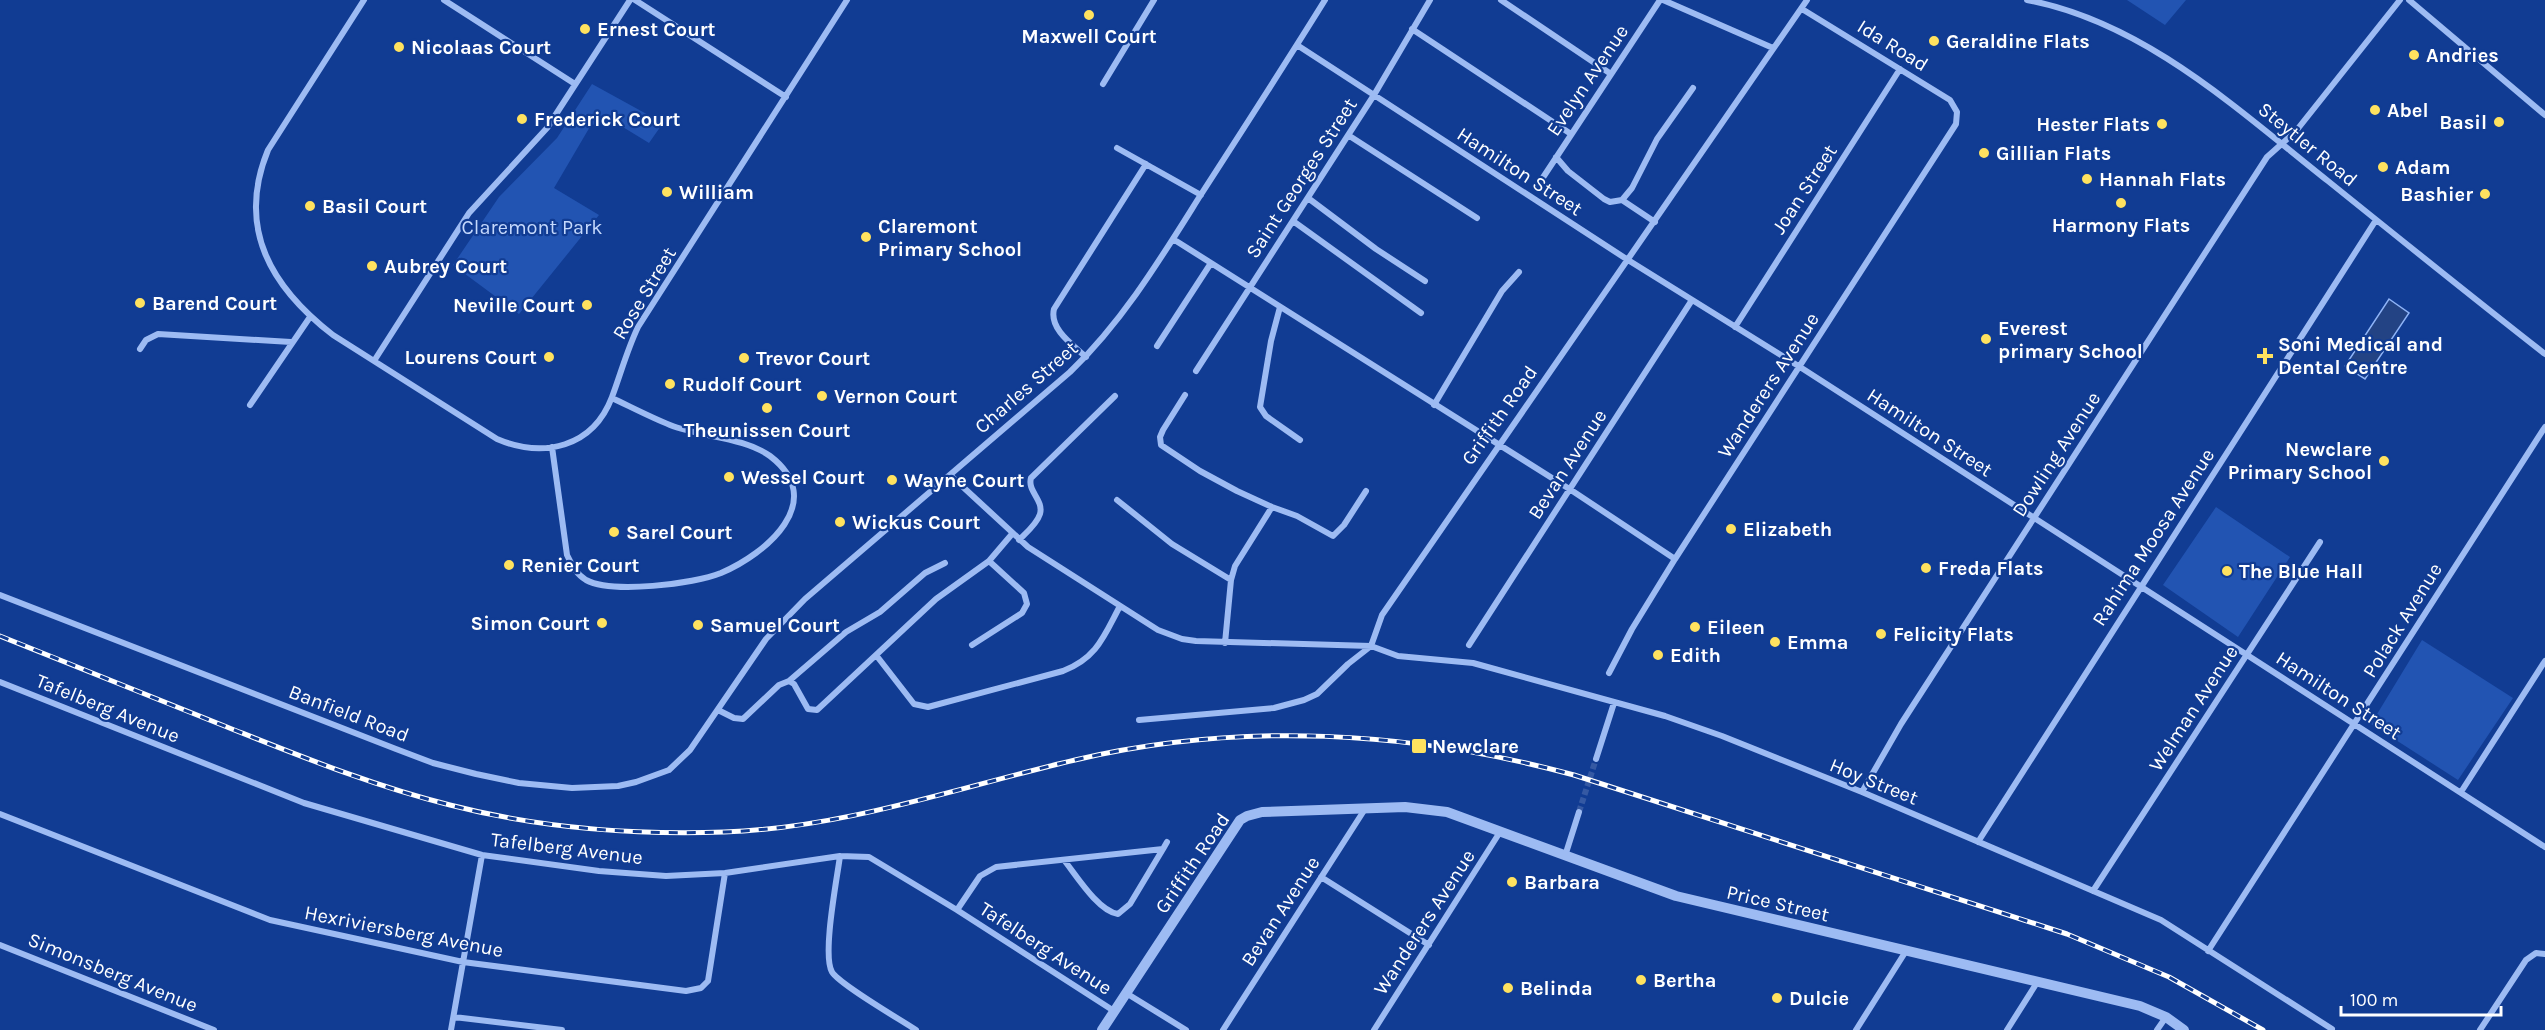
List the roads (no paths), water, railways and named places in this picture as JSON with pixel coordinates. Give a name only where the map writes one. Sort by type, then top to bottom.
[{"type":"street","name":"Rose Street","points":[[364,0],[268,150],[259,176],[255,201],[257,234],[269,266],[288,294],[310,317],[374,361],[498,439],[513,446],[531,449],[567,444],[582,437],[603,412],[612,398],[628,347],[639,327],[786,97],[813,50],[847,0]]},
{"type":"street","points":[[444,0],[575,84]]},
{"type":"street","points":[[374,361],[469,213],[534,144],[630,0]]},
{"type":"street","points":[[635,0],[786,97]]},
{"type":"street","points":[[1103,84],[1154,0]]},
{"type":"street","name":"Charles Street","points":[[690,750],[755,654],[805,599],[1086,357],[1113,326],[1173,239],[1325,0]]},
{"type":"street","name":"Saint Georges Street","points":[[1196,371],[1374,95],[1430,0]]},
{"type":"street","points":[[1501,0],[1611,74]]},
{"type":"street","points":[[1662,0],[1773,48]]},
{"type":"street","name":"Evelyn Avenue","points":[[1542,179],[1662,0]]},
{"type":"street","name":"Griffith Road","points":[[1371,646],[1382,615],[1807,0]]},
{"type":"street","name":"Steytler Road","points":[[2027,0],[2091,20],[2149,47],[2210,88],[2545,354]]},
{"type":"street","name":"Dowling Avenue","points":[[1862,792],[1901,724],[2233,207],[2267,157],[2296,131],[2400,0]]},
{"type":"street","points":[[2409,0],[2545,115]]},
{"type":"street","name":"Ida Road","points":[[1802,9],[1950,100],[1957,117]]},
{"type":"street","points":[[1412,29],[1571,134]]},
{"type":"street","name":"Hamilton Street","points":[[1297,45],[1628,260],[2545,847]]},
{"type":"street","name":"Joan Street","points":[[1735,327],[1900,69]]},
{"type":"street","points":[[1623,200],[1632,188],[1657,139],[1693,88]]},
{"type":"street","name":"Wanderers Avenue","points":[[1609,673],[1632,629],[1675,559],[1956,124],[1957,117]]},
{"type":"street","points":[[1348,135],[1477,218]]},
{"type":"street","points":[[1117,148],[1201,195]]},
{"type":"street","points":[[1556,157],[1568,171],[1604,199],[1610,202],[1623,200],[1655,222]]},
{"type":"street","points":[[1086,357],[1057,328],[1052,315],[1146,164]]},
{"type":"street","points":[[1308,198],[1376,249],[1425,280]]},
{"type":"street","name":"Rahima Moosa Avenue","points":[[1978,842],[2376,220]]},
{"type":"street","points":[[1293,221],[1421,313]]},
{"type":"street","points":[[1173,239],[1571,490],[1675,559]]},
{"type":"street","points":[[1157,346],[1211,263]]},
{"type":"street","points":[[1434,405],[1502,291],[1519,272]]},
{"type":"street","name":"Bevan Avenue","points":[[1469,645],[1692,300]]},
{"type":"street","points":[[1280,307],[1271,341],[1260,407],[1266,416],[1300,440]]},
{"type":"street","points":[[250,405],[310,317]]},
{"type":"street","points":[[140,349],[146,340],[158,334],[291,342]]},
{"type":"street","points":[[1185,395],[1163,430],[1161,445],[1200,471],[1272,507],[1297,516],[1333,536],[1344,525],[1366,491]]},
{"type":"street","points":[[1019,540],[1040,514],[1040,506],[1031,488],[1031,478],[1115,396]]},
{"type":"street","points":[[552,447],[567,555],[574,569],[584,579],[599,585],[633,587],[719,574],[754,554],[783,527],[792,515],[793,488],[788,477],[769,455],[753,447],[671,426],[612,398]]},
{"type":"street","name":"Polack Avenue","points":[[2208,951],[2545,427]]},
{"type":"street","name":"Hoy Street","points":[[950,475],[1019,540],[1120,606],[1172,636],[1196,642],[1371,646],[1398,656],[1473,663],[1678,720],[1862,792],[2161,920],[2332,1029]]},
{"type":"street","points":[[1117,500],[1172,544],[1231,580]]},
{"type":"street","points":[[1225,643],[1231,580],[1235,566],[1272,507]]},
{"type":"street","points":[[789,681],[794,684],[808,710],[814,711],[936,599],[989,561],[1012,534]]},
{"type":"street","name":"Welman Avenue","points":[[2093,891],[2320,542]]},
{"type":"street","points":[[972,645],[1022,614],[1027,604],[1024,593],[989,561]]},
{"type":"street","points":[[718,710],[734,718],[743,719],[779,686],[789,681],[846,632],[880,612],[925,573],[945,563]]},
{"type":"street","name":"Banfield Road","points":[[0,595],[433,763],[476,774],[519,783],[572,788],[618,786],[669,770],[690,750]]},
{"type":"street","points":[[876,655],[914,704],[928,707],[1063,671],[1083,662],[1097,648],[1120,606]]},
{"type":"street","points":[[1139,720],[1291,705],[1317,694],[1348,664],[1371,646]]},
{"type":"street","points":[[2461,792],[2545,661]]},
{"type":"street","name":"Tafelberg Avenue","points":[[1,685],[304,803],[482,855],[637,874],[725,873],[860,855],[879,861],[1114,1011]]},
{"type":"street","points":[[1596,759],[1614,703]]},
{"type":"street","name":"Griffith Road","points":[[1102,1030],[1240,820],[1262,812],[1365,809]]},
{"type":"street","name":"Bevan Avenue","points":[[1223,1030],[1365,809]]},
{"type":"street","name":"Price Street","points":[[1365,809],[1433,809],[1676,896],[2140,1006],[2166,1017],[2184,1030]]},
{"type":"street","points":[[1565,856],[1579,812]]},
{"type":"street","name":"Hexriviersberg Avenue","points":[[0,814],[270,920],[463,962],[654,988],[695,990],[708,981],[725,873]]},
{"type":"street","name":"Wanderers Avenue","points":[[1374,1030],[1500,832]]},
{"type":"street","points":[[1064,860],[1089,892],[1108,911],[1118,914],[1130,904],[1167,842]]},
{"type":"street","points":[[957,910],[975,881],[987,871],[1003,866],[1163,849]]},
{"type":"street","points":[[451,1030],[482,855]]},
{"type":"street","points":[[840,856],[828,954],[832,971],[843,982],[916,1030]]},
{"type":"street","points":[[1321,877],[1429,945]]},
{"type":"street","name":"Simonsberg Avenue","points":[[0,945],[214,1030]]},
{"type":"street","points":[[1856,1030],[1906,951]]},
{"type":"street","points":[[2480,1030],[2526,960],[2536,953],[2545,954]]},
{"type":"street","points":[[2007,1030],[2038,981]]},
{"type":"street","points":[[1126,993],[1186,1030]]},
{"type":"street","points":[[454,1017],[562,1030]]},
{"type":"street","points":[[2157,1030],[2166,1017]]},
{"type":"tunnel","points":[[1579,812],[1596,759]]},
{"type":"railway","points":[[0,636],[282,749],[393,789],[484,813],[552,824],[620,831],[724,832],[814,823],[901,805],[1075,760],[1137,748],[1200,740],[1263,736],[1326,736],[1451,749],[1513,760],[1574,775],[2067,934],[2169,977],[2263,1030]]},
{"type":"place","name":"Maxwell Court","points":[[1089,15]]},
{"type":"place","name":"Ernest Court","points":[[585,29]]},
{"type":"place","name":"Geraldine Flats","points":[[1934,41]]},
{"type":"place","name":"Nicolaas Court","points":[[399,47]]},
{"type":"place","name":"Andries","points":[[2414,55]]},
{"type":"place","name":"Abel","points":[[2375,110]]},
{"type":"place","name":"Frederick Court","points":[[522,119]]},
{"type":"place","name":"Basil","points":[[2499,122]]},
{"type":"place","name":"Hester Flats","points":[[2162,124]]},
{"type":"place","name":"Gillian Flats","points":[[1984,153]]},
{"type":"place","name":"Adam","points":[[2383,167]]},
{"type":"place","name":"Hannah Flats","points":[[2087,179]]},
{"type":"place","name":"William","points":[[667,192]]},
{"type":"place","name":"Bashier","points":[[2485,194]]},
{"type":"place","name":"Harmony Flats","points":[[2121,203]]},
{"type":"place","name":"Basil Court","points":[[310,206]]},
{"type":"place","name":"Claremont Primary School","points":[[866,237]]},
{"type":"place","name":"Aubrey Court","points":[[372,266]]},
{"type":"place","name":"Barend Court","points":[[140,303]]},
{"type":"place","name":"Neville Court","points":[[587,305]]},
{"type":"place","name":"Everest primary School","points":[[1986,339]]},
{"type":"place","name":"Soni Medical and Dental Centre","points":[[2265,356]]},
{"type":"place","name":"Lourens Court","points":[[549,357]]},
{"type":"place","name":"Trevor Court","points":[[744,358]]},
{"type":"place","name":"Rudolf Court","points":[[670,384]]},
{"type":"place","name":"Vernon Court","points":[[822,396]]},
{"type":"place","name":"Theunissen Court","points":[[767,408]]},
{"type":"place","name":"Newclare Primary School","points":[[2384,461]]},
{"type":"place","name":"Wessel Court","points":[[729,477]]},
{"type":"place","name":"Wayne Court","points":[[892,480]]},
{"type":"place","name":"Wickus Court","points":[[840,522]]},
{"type":"place","name":"Elizabeth","points":[[1731,529]]},
{"type":"place","name":"Sarel Court","points":[[614,532]]},
{"type":"place","name":"Renier Court","points":[[509,565]]},
{"type":"place","name":"Freda Flats","points":[[1926,568]]},
{"type":"place","name":"The Blue Hall","points":[[2227,571]]},
{"type":"place","name":"Simon Court","points":[[602,623]]},
{"type":"place","name":"Samuel Court","points":[[698,625]]},
{"type":"place","name":"Eileen","points":[[1695,627]]},
{"type":"place","name":"Felicity Flats","points":[[1881,634]]},
{"type":"place","name":"Emma","points":[[1775,642]]},
{"type":"place","name":"Edith","points":[[1658,655]]},
{"type":"place","name":"Newclare","points":[[1419,746]]},
{"type":"place","name":"Barbara","points":[[1512,882]]},
{"type":"place","name":"Bertha","points":[[1641,980]]},
{"type":"place","name":"Belinda","points":[[1508,988]]},
{"type":"place","name":"Dulcie","points":[[1777,998]]},
{"type":"park label","name":"Claremont Park","points":[[532,227]]}]
